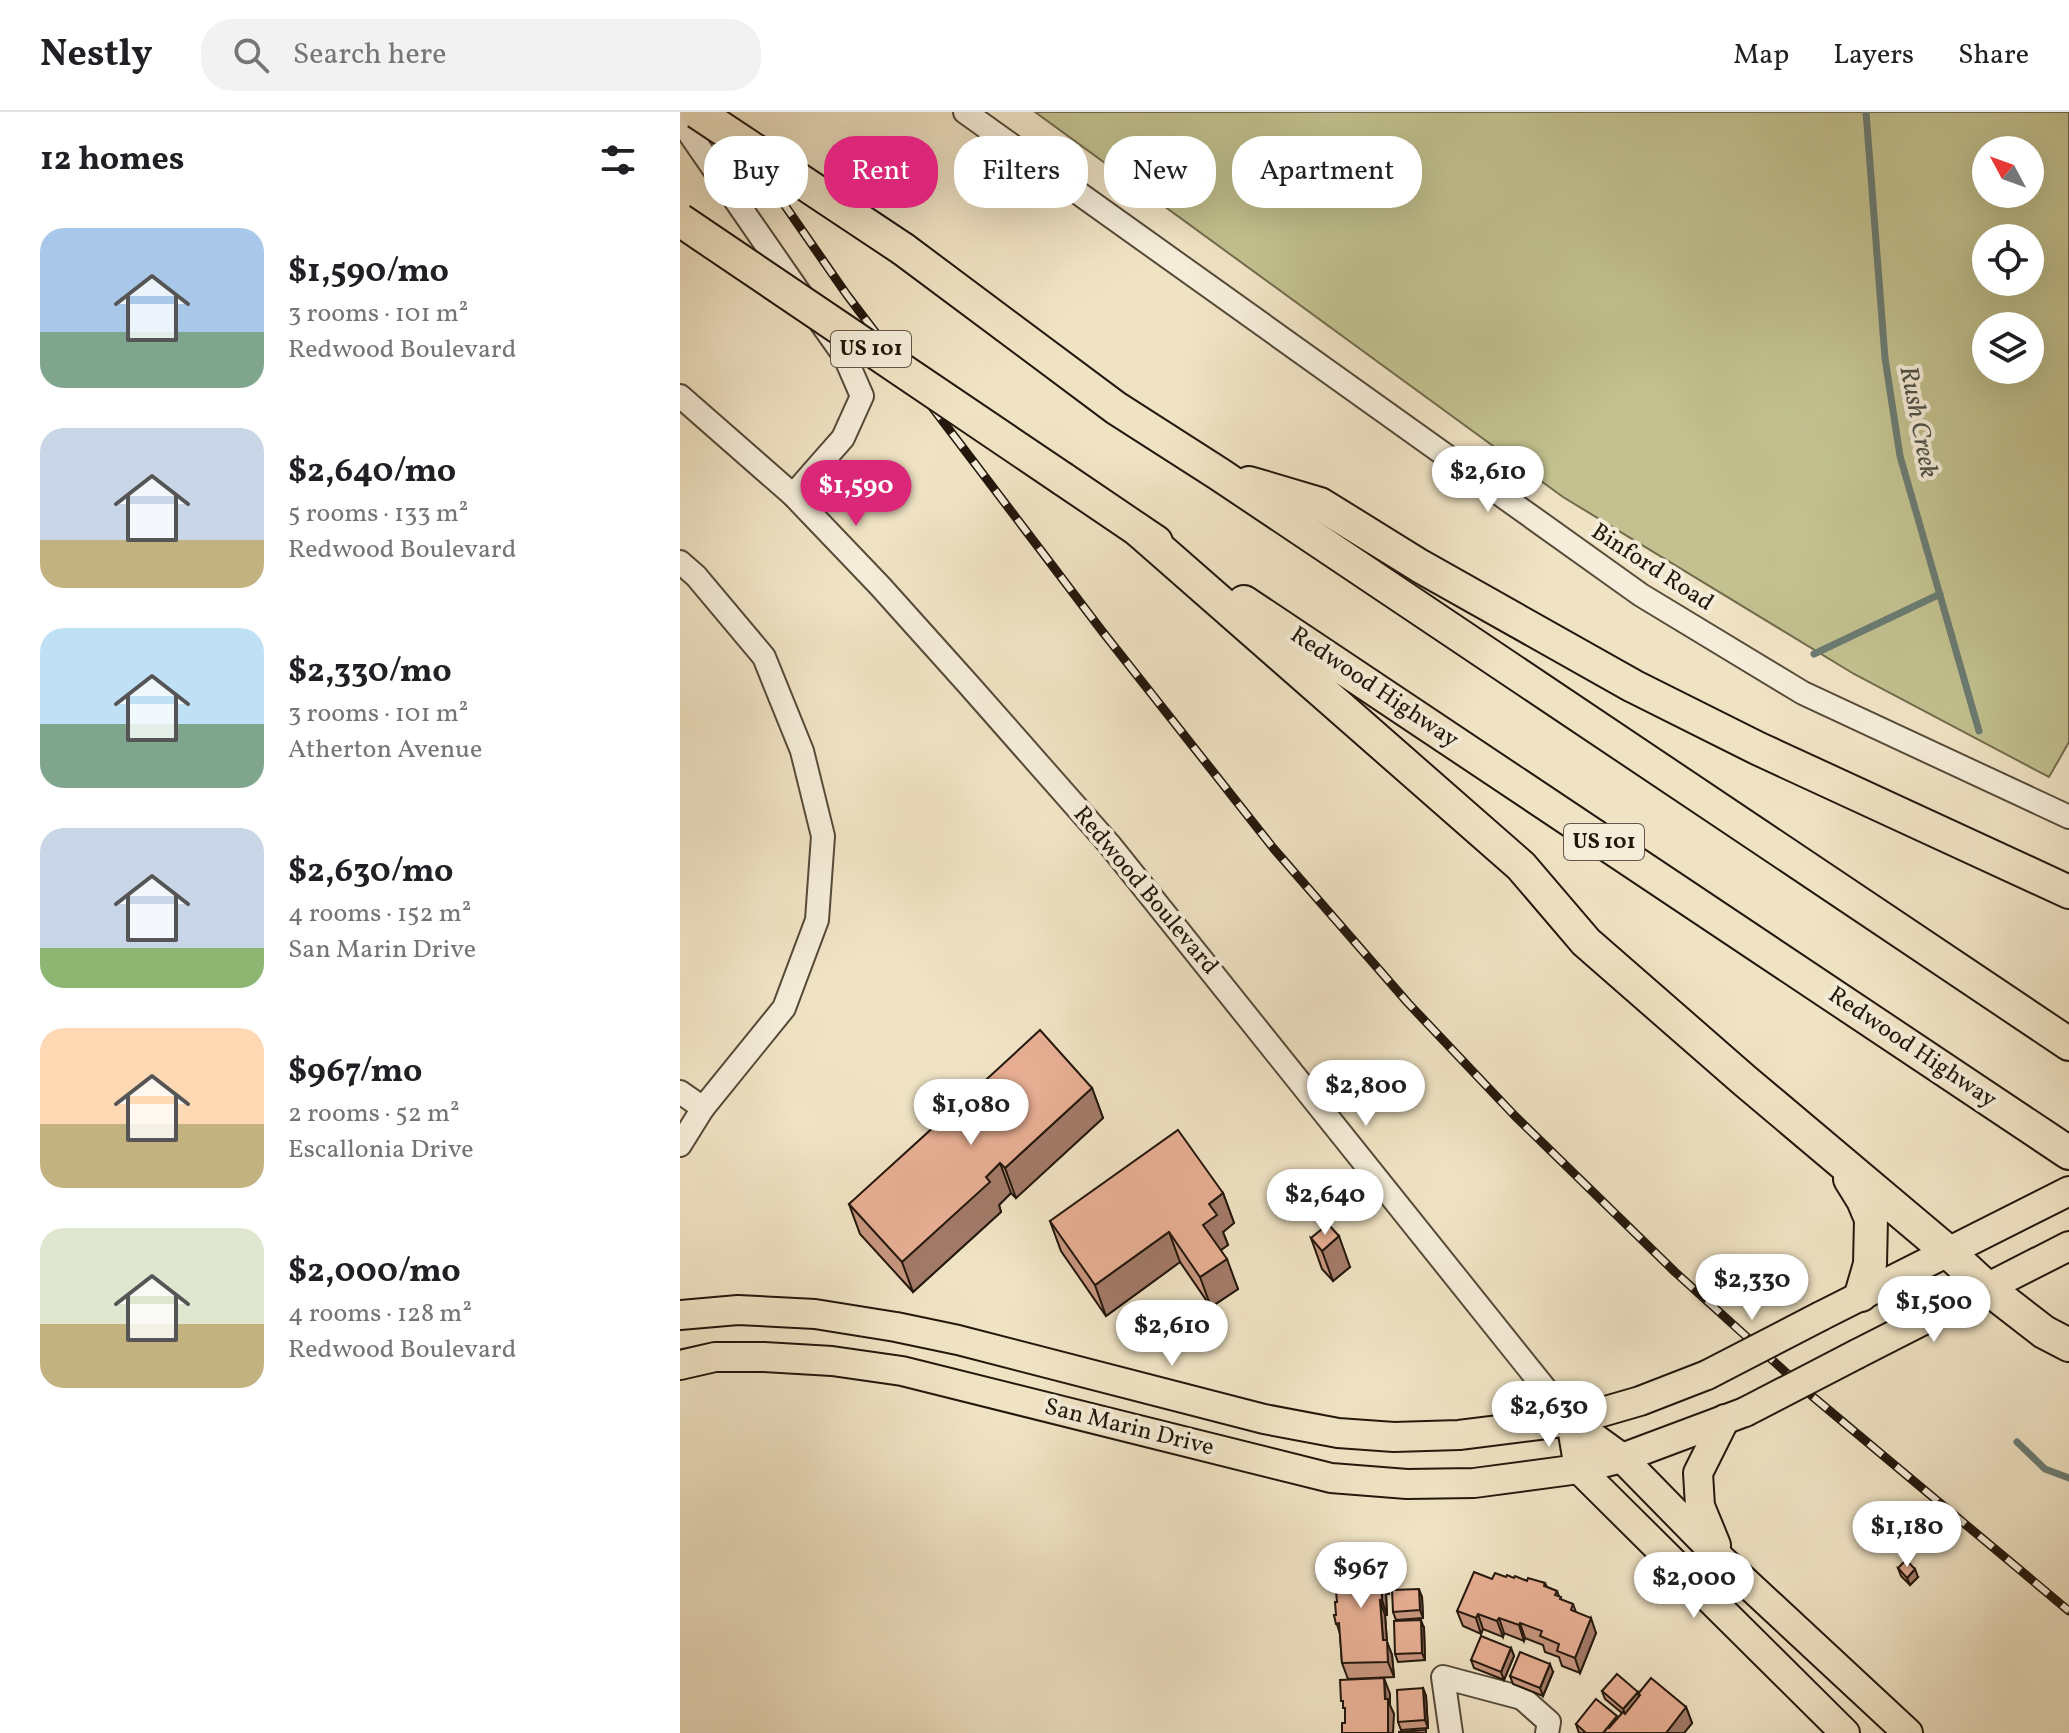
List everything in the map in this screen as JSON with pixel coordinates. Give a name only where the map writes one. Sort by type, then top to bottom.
[{"type":"highway","points":[[697,112],[903,249],[1116,408],[2069,1044]]},
{"type":"highway","name":"Redwood Highway","points":[[680,220],[2069,1153]]},
{"type":"highway","points":[[1219,474],[1320,504],[1420,566],[1633,686],[1867,800],[2069,892]]},
{"type":"highway","points":[[1138,530],[1521,866],[1586,942],[1986,1287],[2044,1332],[2069,1345]]},
{"type":"highway","points":[[1840,1162],[1871,1219],[1870,1264],[1861,1295]]},
{"type":"main road","name":"San Marin Drive","points":[[680,1315],[738,1310],[815,1314],[958,1340],[1264,1419],[1338,1433],[1394,1437],[1459,1435],[1571,1421],[1640,1401],[1707,1375],[2069,1191]]},
{"type":"main road","name":"San Marin Drive","points":[[680,1365],[715,1357],[764,1357],[832,1361],[902,1371],[1331,1478],[1407,1484],[1474,1483],[1579,1469],[1622,1458],[1735,1416],[2069,1246]]},
{"type":"main road","points":[[1723,1561],[1700,1506],[1698,1473],[1735,1416]]},
{"type":"main road","name":"Redwood Boulevard","points":[[1571,1421],[1622,1458],[1723,1561],[1908,1733]]},
{"type":"main road","name":"Redwood Boulevard","points":[[1571,1421],[1579,1469]]},
{"type":"main road","points":[[1579,1469],[1845,1733]]},
{"type":"street","name":"Binford Road","points":[[965,112],[1641,595],[1803,693],[2069,817]]},
{"type":"street","points":[[680,120],[845,357],[862,396],[843,438],[793,495]]},
{"type":"street","name":"Redwood Boulevard","points":[[680,396],[793,495],[880,586],[1125,863],[1571,1421]]},
{"type":"street","points":[[680,562],[696,576],[764,657],[802,751],[823,836],[817,920],[784,1008],[703,1108],[680,1145]]},
{"type":"street","points":[[680,1092],[703,1108]]},
{"type":"street","points":[[1451,1733],[1443,1677],[1522,1698],[1549,1722],[1547,1733]]},
{"type":"shaded area","points":[[1035,112],[2069,112],[2069,742],[2049,777],[1854,674],[1563,497],[1167,208],[1216,208],[1216,136],[1104,136],[1104,162],[1088,151],[1088,136],[1068,136]]},
{"type":"building","points":[[1040,1030],[1092,1088],[1005,1168],[1000,1163],[986,1177],[990,1182],[902,1262],[849,1204],[937,1124],[943,1130],[969,1107],[963,1101]]},
{"type":"building","points":[[1178,1130],[1223,1193],[1209,1204],[1217,1215],[1203,1225],[1227,1259],[1200,1277],[1169,1232],[1095,1285],[1050,1221]]},
{"type":"building","points":[[1328,1224],[1339,1236],[1322,1251],[1311,1238]]},
{"type":"building","points":[[1383,1557],[1380,1600],[1388,1662],[1342,1663],[1339,1623],[1336,1624],[1334,1615],[1337,1563],[1342,1562],[1342,1558]]},
{"type":"building","points":[[1906,1560],[1915,1569],[1907,1578],[1898,1568]]},
{"type":"building","points":[[1474,1572],[1492,1579],[1495,1573],[1545,1583],[1544,1586],[1557,1591],[1555,1595],[1560,1599],[1573,1604],[1571,1610],[1591,1618],[1575,1658],[1557,1651],[1559,1644],[1540,1636],[1542,1631],[1499,1618],[1497,1621],[1478,1614],[1476,1618],[1457,1611]]},
{"type":"building","points":[[1419,1589],[1420,1610],[1393,1612],[1392,1590]]},
{"type":"building","points":[[1421,1620],[1422,1653],[1395,1654],[1394,1621]]},
{"type":"building","points":[[1481,1636],[1511,1648],[1501,1672],[1471,1660]]},
{"type":"building","points":[[1520,1652],[1550,1664],[1540,1688],[1510,1676]]},
{"type":"building","points":[[1617,1674],[1638,1692],[1623,1709],[1602,1691]]},
{"type":"building","points":[[1384,1678],[1385,1699],[1388,1699],[1388,1733],[1342,1733],[1345,1708],[1341,1701],[1340,1680]]},
{"type":"building","points":[[1651,1678],[1686,1707],[1666,1733],[1603,1733],[1623,1712],[1625,1714]]},
{"type":"building","points":[[1423,1688],[1425,1720],[1398,1722],[1397,1690]]},
{"type":"building","points":[[1596,1699],[1617,1716],[1603,1733],[1586,1733],[1576,1724]]},
{"type":"building","points":[[1426,1730],[1426,1733],[1399,1733],[1399,1732]]},
{"type":"waterway","name":"Rush Creek","points":[[1866,112],[1885,358],[1900,456],[1979,731]]},
{"type":"waterway","points":[[1814,654],[1940,594]]},
{"type":"waterway","name":"Rush Creek","points":[[2017,1442],[2045,1469],[2069,1478]]},
{"type":"railway","points":[[720,112],[847,295],[1102,631],[1274,849],[1408,1003],[1515,1116],[1675,1272],[1812,1396],[2069,1611]]}]
